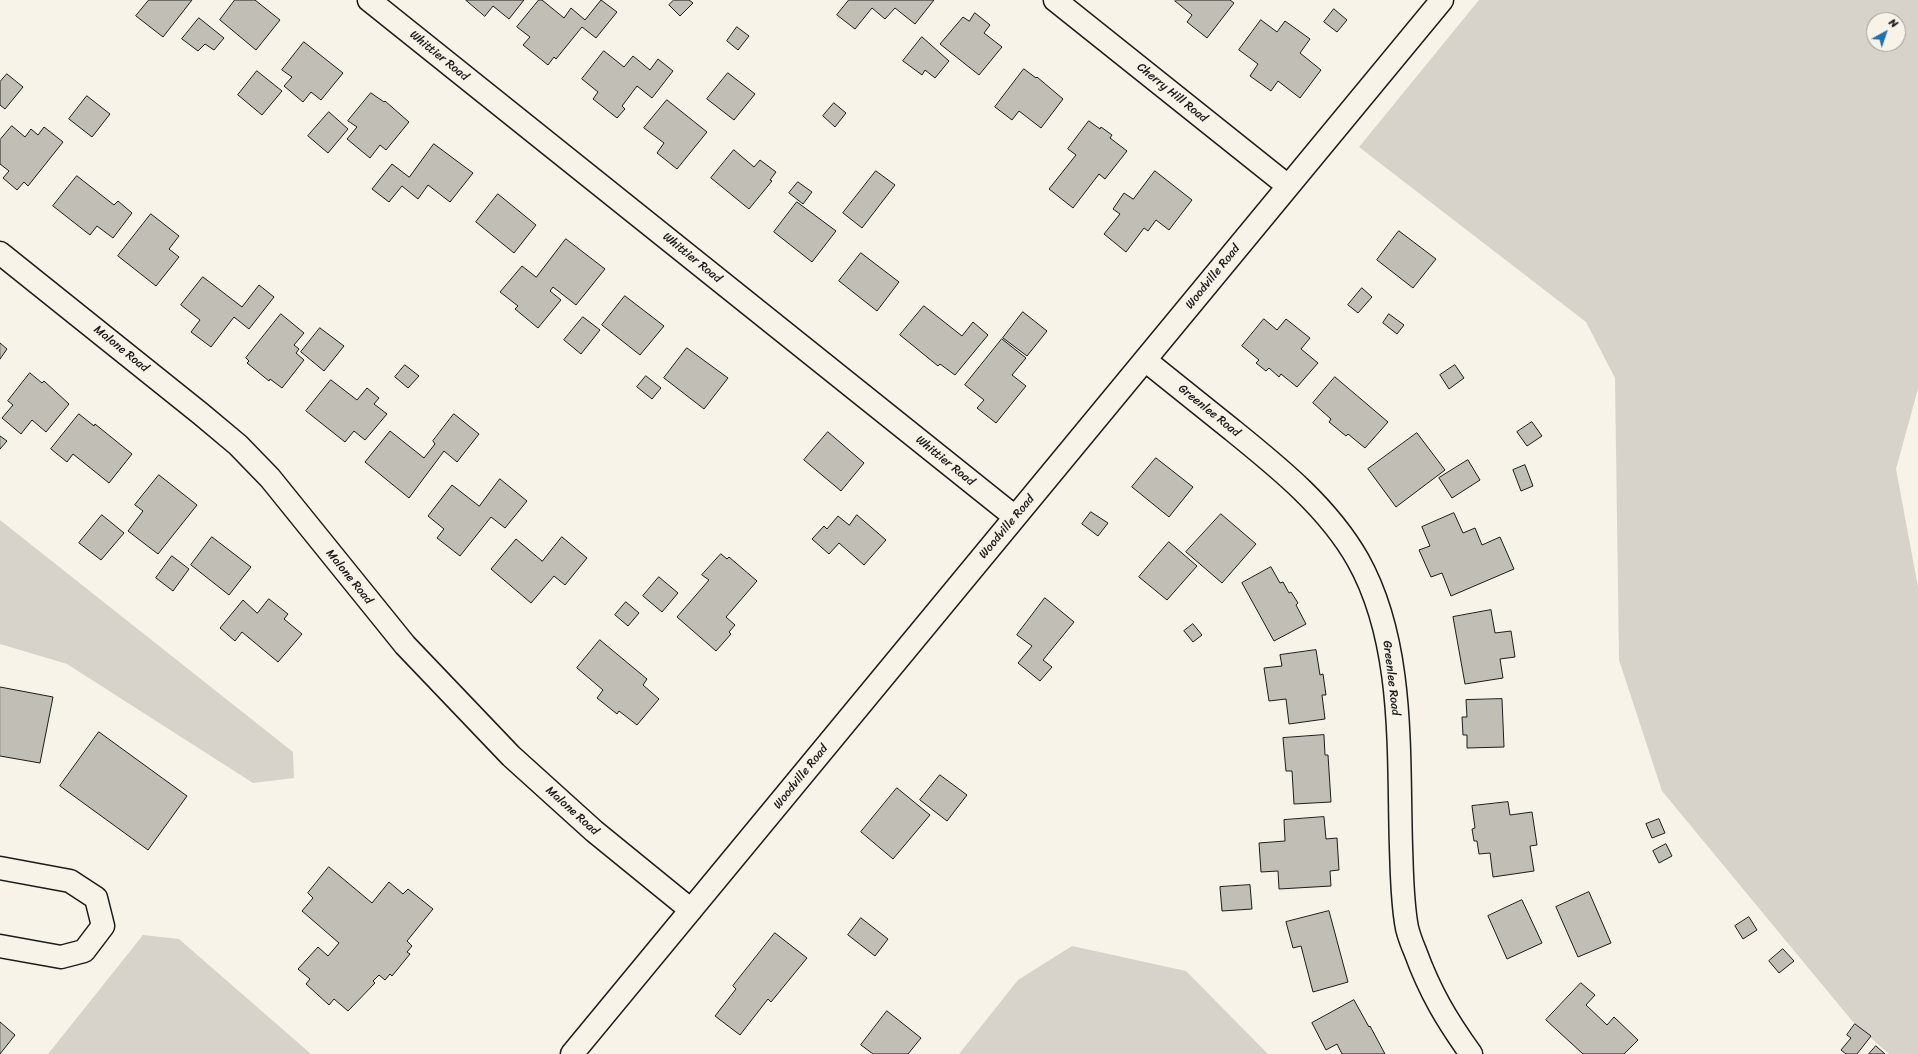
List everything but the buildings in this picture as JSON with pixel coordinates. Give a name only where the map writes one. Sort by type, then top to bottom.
[{"type":"street","name":"Whittier Road","points":[[369,0],[1015,517]]},
{"type":"street","name":"Cherry Hill Road","points":[[1055,0],[1288,186]]},
{"type":"street","name":"Woodville Road","points":[[572,1054],[1442,0]]},
{"type":"street","name":"Malone Road","points":[[0,253],[201,414],[238,446],[270,478],[405,645],[511,756],[594,831],[691,910]]},
{"type":"street","name":"Greenlee Road","points":[[1145,360],[1258,451],[1297,485],[1331,523],[1357,560],[1377,603],[1391,655],[1396,703],[1403,892],[1407,929],[1424,978],[1445,1018],[1472,1054]]},
{"type":"street","points":[[0,868],[70,881],[96,898],[103,926],[84,951],[61,957],[0,946]]},
{"type":"shaded area","points":[[1479,0],[1918,0],[1918,389],[1896,469],[1918,587],[1918,1054],[1889,1054],[1853,1022],[1662,791],[1619,660],[1615,378],[1586,322],[1359,147]]},
{"type":"shaded area","points":[[0,520],[293,752],[294,778],[253,783],[67,664],[0,644]]},
{"type":"shaded area","points":[[143,935],[179,939],[311,1054],[48,1054]]},
{"type":"shaded area","points":[[1072,946],[1186,971],[1268,1054],[959,1054],[1018,980]]}]
